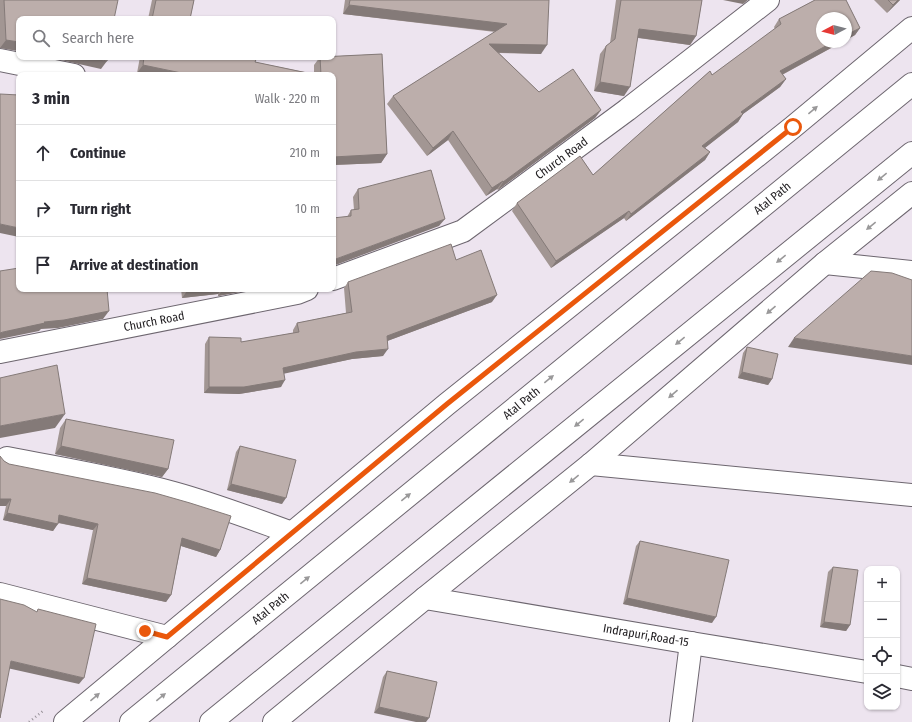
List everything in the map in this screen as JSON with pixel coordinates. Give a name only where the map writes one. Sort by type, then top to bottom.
[{"type":"street","name":"Church Road","points":[[336,278],[463,231],[627,110],[768,0]]},
{"type":"street","points":[[64,722],[454,399],[793,127],[912,28]]},
{"type":"street","points":[[0,60],[59,72]]},
{"type":"street","name":"Atal Path","points":[[131,722],[912,84]]},
{"type":"street","points":[[211,722],[912,153]]},
{"type":"street","points":[[274,722],[591,464],[825,263],[912,192]]},
{"type":"street","points":[[825,263],[912,272]]},
{"type":"street","name":"Church Road","points":[[0,352],[298,292]]},
{"type":"street","points":[[7,458],[113,478],[174,493],[218,506],[292,533]]},
{"type":"street","points":[[591,464],[912,495]]},
{"type":"street","points":[[0,594],[167,637]]},
{"type":"street","name":"Indrapuri,Road-15","points":[[425,598],[864,672]]},
{"type":"street","points":[[681,722],[691,643]]},
{"type":"street","points":[[900,677],[912,679]]},
{"type":"building","points":[[4,0],[118,0],[115,16],[16,16],[16,42],[6,40]]},
{"type":"building","points":[[156,0],[194,0],[191,16],[153,16]]},
{"type":"building","points":[[350,0],[549,0],[547,45],[489,44],[539,92],[573,69],[601,110],[503,182],[492,188],[453,131],[433,148],[393,96],[507,24],[349,5]]},
{"type":"building","points":[[621,0],[702,0],[696,36],[639,29],[630,87],[600,82],[606,46],[615,39]]},
{"type":"building","points":[[815,0],[846,0],[852,12],[816,12],[816,48],[822,48],[780,71],[786,79],[741,112],[743,114],[702,146],[710,152],[631,214],[629,211],[556,261],[517,203],[580,156],[593,175],[710,71],[712,75],[781,24],[779,19]]},
{"type":"building","points":[[888,0],[898,0],[893,5]]},
{"type":"building","points":[[852,12],[860,28],[852,32]]},
{"type":"building","points":[[382,54],[387,154],[336,157],[336,72],[321,72],[320,60],[336,60],[336,56]]},
{"type":"building","points":[[144,60],[256,60],[255,62],[303,72],[177,72],[143,65]]},
{"type":"building","points":[[0,94],[16,95],[16,227],[0,224]]},
{"type":"building","points":[[431,170],[445,219],[336,259],[336,218],[351,216],[351,210],[359,209],[358,189]]},
{"type":"building","points":[[451,244],[456,260],[481,250],[497,295],[387,336],[388,349],[356,352],[283,368],[285,380],[244,387],[209,387],[209,337],[241,338],[241,342],[299,332],[297,323],[352,312],[348,282]]},
{"type":"building","points":[[16,268],[16,292],[107,292],[109,311],[64,320],[44,322],[45,323],[0,333],[0,271]]},
{"type":"building","points":[[871,271],[892,273],[912,280],[912,356],[794,338]]},
{"type":"building","points":[[747,347],[778,354],[772,379],[742,372]]},
{"type":"building","points":[[57,365],[65,414],[0,426],[0,378]]},
{"type":"building","points":[[66,419],[174,440],[168,469],[61,446]]},
{"type":"building","points":[[240,446],[296,460],[286,498],[231,484]]},
{"type":"building","points":[[0,456],[9,464],[155,493],[231,516],[220,550],[182,538],[171,595],[87,578],[98,524],[59,515],[58,524],[7,513],[11,499],[0,499]]},
{"type":"building","points":[[640,541],[729,560],[716,617],[627,598]]},
{"type":"building","points":[[833,567],[858,570],[850,625],[824,622]]},
{"type":"building","points":[[0,599],[24,605],[37,612],[38,609],[96,624],[84,678],[11,661],[0,718]]},
{"type":"building","points":[[387,671],[437,682],[429,718],[379,707]]},
{"type":"route","points":[[145,631],[167,637],[447,404],[793,127]]}]
